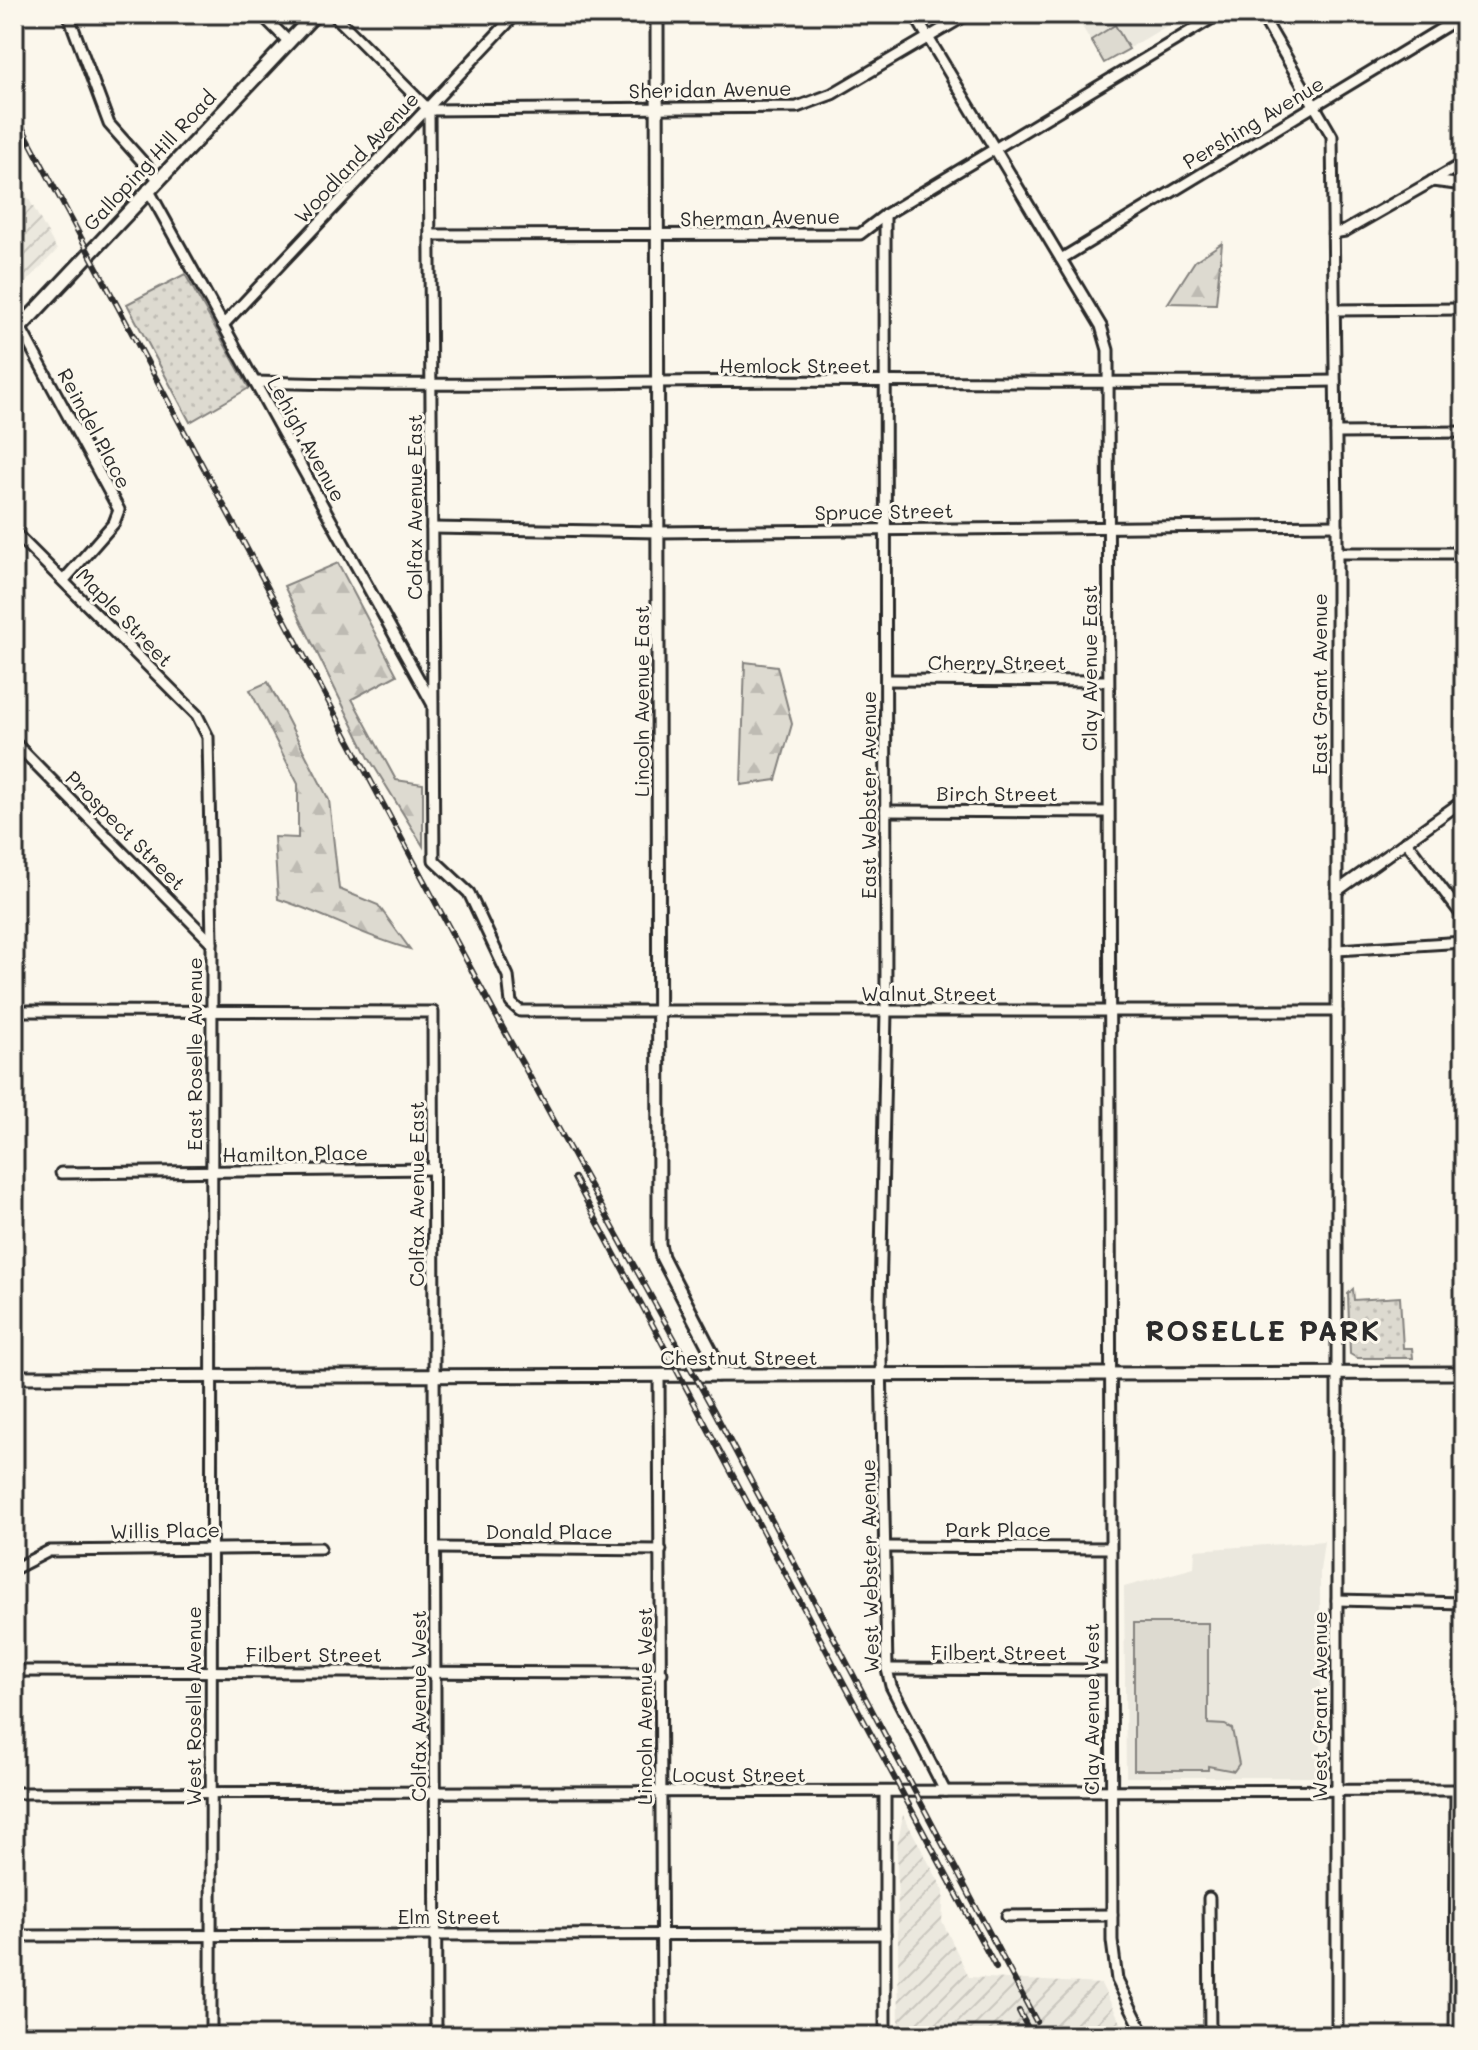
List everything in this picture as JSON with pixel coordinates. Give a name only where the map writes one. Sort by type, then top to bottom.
[{"type":"main road","name":"Galloping Hill Road","points":[[17,331],[315,14]]},
{"type":"street","points":[[68,14],[109,124],[158,179]]},
{"type":"street","points":[[261,14],[289,42]]},
{"type":"street","points":[[333,14],[428,109]]},
{"type":"street","name":"Woodland Avenue","points":[[223,325],[516,14]]},
{"type":"street","name":"Lincoln Avenue East","points":[[657,14],[659,1244],[662,1257],[716,1361],[717,1375]]},
{"type":"street","name":"Clay Avenue East","points":[[914,14],[1106,336],[1112,1374]]},
{"type":"street","name":"Sheridan Avenue","points":[[428,109],[797,107],[832,94],[968,14]]},
{"type":"street","name":"Sherman Avenue","points":[[430,235],[860,234],[885,215],[1219,14]]},
{"type":"street","name":"East Grant Avenue","points":[[1261,14],[1332,136],[1337,525],[1337,1374]]},
{"type":"street","name":"Pershing Avenue","points":[[1061,259],[1464,15]]},
{"type":"street","name":"Colfax Avenue East","points":[[428,109],[434,860],[469,893],[508,976],[511,1003],[520,1011]]},
{"type":"street","points":[[1333,233],[1345,231],[1464,163]]},
{"type":"street","points":[[1432,181],[1464,185]]},
{"type":"street","name":"Lehigh Avenue","points":[[148,189],[434,706]]},
{"type":"street","name":"East Webster Avenue","points":[[883,1375],[880,1305],[886,1011],[885,215]]},
{"type":"street","points":[[1334,310],[1464,309]]},
{"type":"street","name":"Reindel Place","points":[[17,331],[119,510],[114,523],[64,580]]},
{"type":"street","name":"Hemlock Street","points":[[255,382],[431,387],[658,382],[1108,384],[1335,381]]},
{"type":"street","points":[[1336,433],[1464,432]]},
{"type":"street","name":"Spruce Street","points":[[432,528],[659,532],[1337,525]]},
{"type":"street","name":"Maple Street","points":[[14,532],[197,715],[206,731]]},
{"type":"street","points":[[1337,553],[1464,553]]},
{"type":"street","name":"Cherry Street","points":[[886,680],[1107,681]]},
{"type":"street","name":"East Roselle Avenue","points":[[206,731],[212,943],[212,1376]]},
{"type":"street","name":"Prospect Street","points":[[14,742],[212,943]]},
{"type":"street","points":[[1337,891],[1464,800]]},
{"type":"street","name":"Birch Street","points":[[886,811],[1108,812]]},
{"type":"street","points":[[1406,841],[1464,918]]},
{"type":"street","points":[[1337,950],[1464,942]]},
{"type":"street","points":[[14,1011],[210,1014]]},
{"type":"street","name":"Walnut Street","points":[[520,1011],[1337,1011]]},
{"type":"street","name":"Colfax Avenue East","points":[[210,1014],[433,1012],[436,1376]]},
{"type":"street","name":"Hamilton Place","points":[[61,1173],[434,1169]]},
{"type":"street","name":"Chestnut Street","points":[[14,1377],[1464,1373]]},
{"type":"street","name":"Clay Avenue West","points":[[1112,1374],[1109,1548],[1112,1915],[1117,1980],[1145,2036]]},
{"type":"street","name":"West Grant Avenue","points":[[1337,1374],[1337,2036]]},
{"type":"street","name":"Lincoln Avenue West","points":[[659,1375],[664,1934],[662,2036]]},
{"type":"street","name":"West Webster Avenue","points":[[883,1375],[887,1669],[891,1686],[945,1791]]},
{"type":"street","name":"West Roselle Avenue","points":[[211,2036],[212,1376]]},
{"type":"street","name":"Colfax Avenue West","points":[[436,1376],[436,2036]]},
{"type":"street","name":"Park Place","points":[[886,1547],[1109,1548]]},
{"type":"street","name":"Willis Place","points":[[14,1569],[49,1551],[320,1548]]},
{"type":"street","name":"Donald Place","points":[[436,1548],[661,1550]]},
{"type":"street","points":[[1337,1600],[1464,1603]]},
{"type":"street","name":"Filbert Street","points":[[887,1669],[1110,1670]]},
{"type":"street","name":"Filbert Street","points":[[14,1671],[662,1673]]},
{"type":"street","points":[[1455,2036],[1460,1790]]},
{"type":"street","name":"Locust Street","points":[[14,1793],[1460,1790]]},
{"type":"street","points":[[885,1792],[885,2036]]},
{"type":"street","points":[[1209,1898],[1210,2036]]},
{"type":"street","points":[[1007,1916],[1112,1915]]},
{"type":"street","name":"Elm Street","points":[[14,1936],[885,1934]]},
{"type":"shaded area","points":[[1094,14],[1187,14],[1104,63],[1080,23]]},
{"type":"shaded area","points":[[14,172],[57,250],[14,295]]},
{"type":"shaded area","points":[[1324,1541],[1320,1571],[1321,1777],[1126,1777],[1124,1587],[1194,1568],[1195,1550]]},
{"type":"shaded area","points":[[903,1815],[944,1891],[942,1921],[969,1977],[1101,1984],[1128,2036],[899,2036],[897,1847]]},
{"type":"green space","points":[[1115,25],[1129,49],[1104,63],[1091,40]]},
{"type":"green space","points":[[1222,243],[1216,304],[1168,303],[1195,261]]},
{"type":"green space","points":[[185,274],[249,388],[190,422],[127,304]]},
{"type":"green space","points":[[338,563],[397,675],[352,699],[396,780],[423,784],[423,846],[369,758],[284,586]]},
{"type":"green space","points":[[745,662],[777,666],[792,724],[776,780],[741,785]]},
{"type":"green space","points":[[268,682],[329,800],[339,889],[378,905],[410,949],[278,899],[274,837],[298,838],[298,784],[250,690]]},
{"type":"green space","points":[[1353,1289],[1354,1300],[1400,1297],[1403,1348],[1412,1348],[1413,1358],[1357,1358],[1350,1354],[1348,1294]]},
{"type":"green space","points":[[1134,1623],[1208,1623],[1208,1724],[1225,1725],[1232,1729],[1239,1764],[1234,1771],[1208,1766],[1208,1770],[1134,1770]]},
{"type":"railway","points":[[14,112],[494,1012],[712,1407],[1036,2021]]},
{"type":"railway","points":[[574,1178],[996,1968]]},
{"type":"railway","points":[[1019,2011],[1032,2036]]},
{"type":"district","name":"ROSELLE PARK","points":[[1263,1330]]}]
